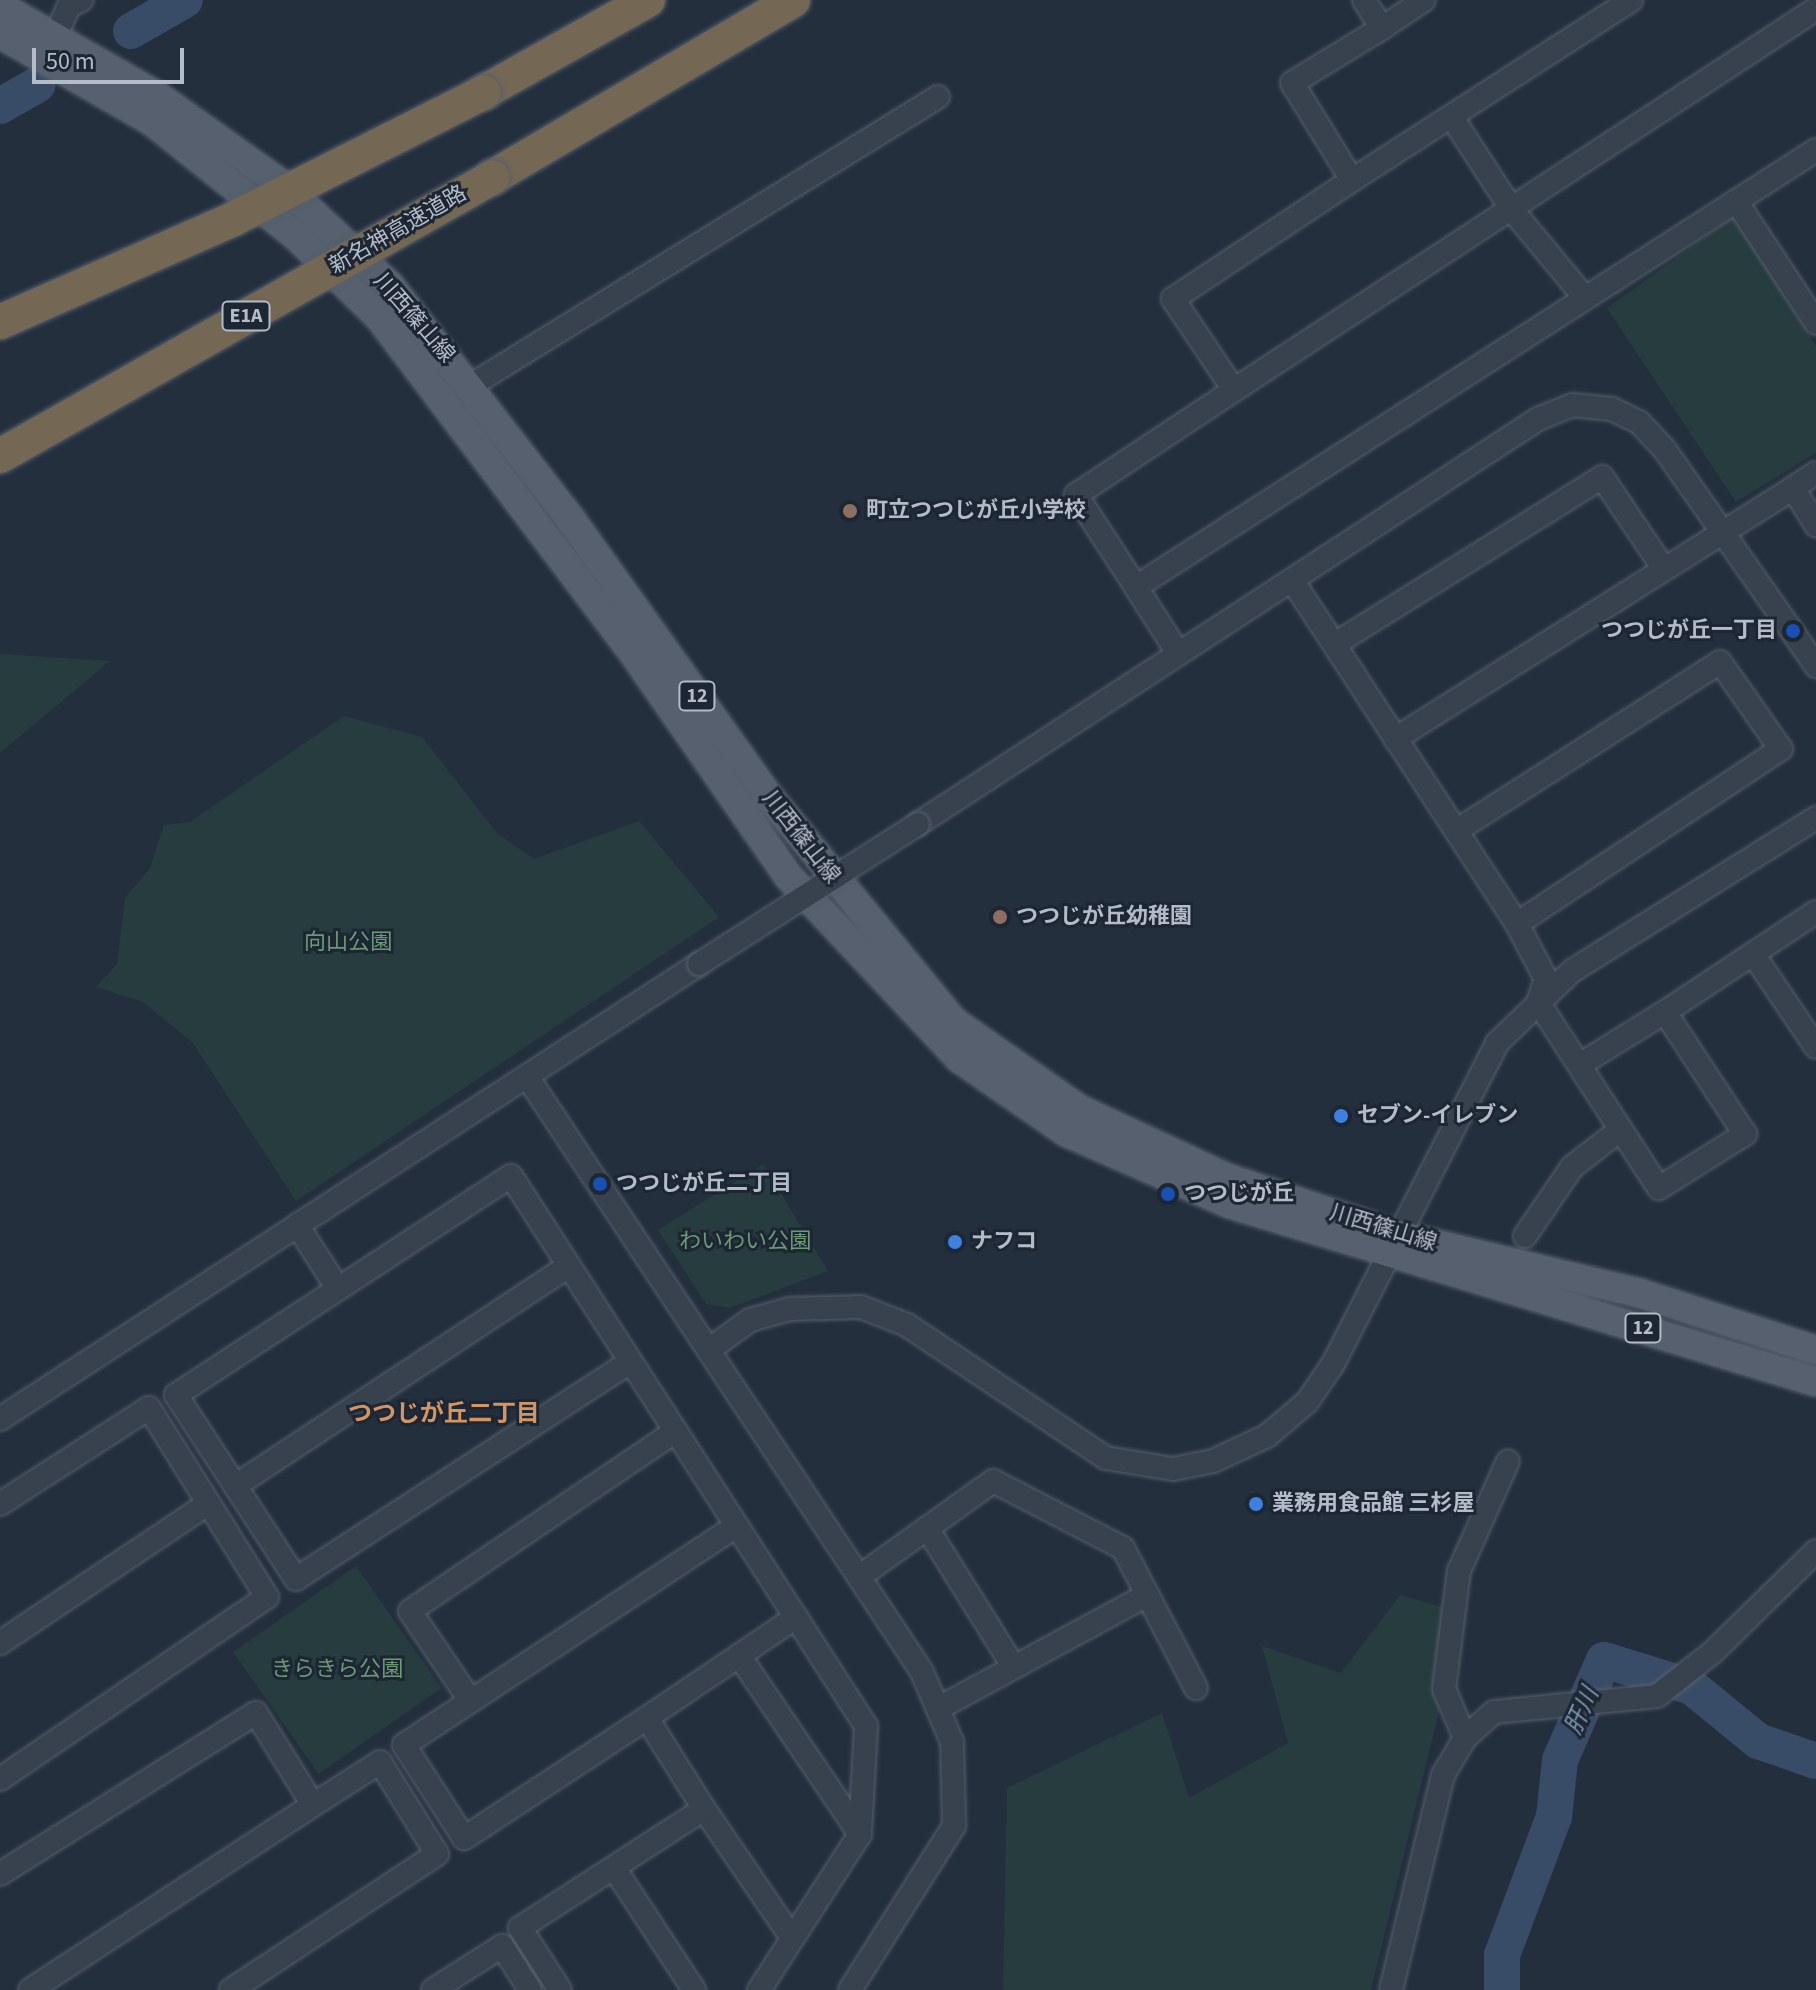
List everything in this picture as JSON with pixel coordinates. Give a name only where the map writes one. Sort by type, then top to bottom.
[{"type":"highway","points":[[0,322],[233,219],[484,92],[648,0]]},
{"type":"highway","name":"新名神高速道路","points":[[0,456],[493,177],[793,0]]},
{"type":"main road","name":"川西篠山線","points":[[0,6],[56,35],[283,185],[390,286],[470,386],[770,798],[953,1021],[1079,1109],[1227,1178],[1391,1245]]},
{"type":"main road","name":"川西篠山線","points":[[0,34],[153,122],[296,236],[379,317],[638,660],[788,876],[960,1059],[1066,1132],[1163,1178],[1474,1266],[1816,1382]]},
{"type":"main road","name":"川西篠山線","points":[[1474,1266],[1639,1293],[1816,1350]]},
{"type":"street","points":[[56,35],[69,6],[82,0]]},
{"type":"street","points":[[1364,0],[1382,28]]},
{"type":"street","points":[[1352,180],[1292,83],[1424,0]]},
{"type":"street","points":[[1234,390],[1173,299],[1631,0]]},
{"type":"street","points":[[1178,653],[1076,495],[1816,9]]},
{"type":"street","points":[[470,386],[938,97]]},
{"type":"street","points":[[1453,119],[1512,210],[1585,298]]},
{"type":"street","points":[[1136,587],[1816,150]]},
{"type":"street","points":[[1736,201],[1816,323]]},
{"type":"street","points":[[0,1419],[1538,419],[1572,405],[1612,409],[1639,422],[1727,530],[1816,666]]},
{"type":"street","points":[[1395,739],[1816,473]]},
{"type":"street","points":[[1335,644],[1602,477],[1664,569]]},
{"type":"street","points":[[1793,488],[1816,525]]},
{"type":"street","points":[[1292,580],[1517,924],[1546,979],[1538,1002]]},
{"type":"street","points":[[1456,831],[1720,662],[1781,749],[1517,924]]},
{"type":"street","points":[[710,1349],[750,1320],[776,1313],[861,1307],[907,1325],[1078,1445],[1134,1467],[1173,1469],[1213,1461],[1267,1436],[1307,1402],[1497,1043],[1572,971],[1816,818]]},
{"type":"street","points":[[1581,1064],[1816,912]]},
{"type":"street","points":[[1753,954],[1816,1047]]},
{"type":"street","points":[[1538,1002],[1659,1188],[1745,1134],[1665,1012]]},
{"type":"street","points":[[528,1078],[859,1577],[939,1708],[952,1742],[954,1826],[850,1990]]},
{"type":"street","points":[[1525,1236],[1572,1167],[1620,1130]]},
{"type":"street","points":[[630,1362],[296,1579],[176,1395],[511,1176],[866,1726],[860,1834],[759,1990]]},
{"type":"street","points":[[297,1225],[337,1287]]},
{"type":"street","points":[[235,1486],[569,1266]]},
{"type":"street","points":[[0,1504],[149,1408],[267,1597],[0,1779]]},
{"type":"street","points":[[470,1700],[410,1611],[674,1432]]},
{"type":"street","points":[[1465,1738],[1444,1689],[1459,1571],[1508,1461]]},
{"type":"street","points":[[859,1577],[993,1481],[1123,1548],[1196,1688]]},
{"type":"street","points":[[0,1643],[208,1504]]},
{"type":"street","points":[[735,1527],[404,1745],[464,1838],[796,1617]]},
{"type":"street","points":[[927,1528],[1014,1667]]},
{"type":"street","points":[[1391,1990],[1443,1775],[1465,1738],[1494,1712],[1657,1696],[1713,1652],[1816,1551]]},
{"type":"street","points":[[939,1708],[1147,1595]]},
{"type":"street","points":[[740,1657],[860,1834]]},
{"type":"street","points":[[0,1874],[256,1713],[313,1805]]},
{"type":"street","points":[[647,1718],[704,1809],[792,1938]]},
{"type":"street","points":[[30,1990],[380,1762],[437,1854],[231,1990]]},
{"type":"street","points":[[560,1990],[520,1928],[704,1809]]},
{"type":"street","points":[[614,1868],[694,1990]]},
{"type":"street","points":[[433,1990],[502,1946],[530,1990]]},
{"type":"green space","points":[[1734,216],[1816,346],[1816,453],[1736,502],[1607,308]]},
{"type":"green space","points":[[0,654],[110,661],[0,753]]},
{"type":"green space","name":"向山公園","points":[[344,716],[422,737],[497,833],[534,859],[639,821],[719,917],[296,1201],[193,1043],[143,1002],[96,987],[117,964],[125,898],[150,868],[164,825],[190,822]]},
{"type":"green space","name":"わいわい公園","points":[[763,1164],[828,1271],[730,1308],[706,1304],[658,1230]]},
{"type":"green space","name":"きらきら公園","points":[[356,1566],[441,1688],[319,1774],[233,1652]]},
{"type":"green space","points":[[1400,1595],[1463,1613],[1371,1990],[1003,1990],[1007,1788],[1162,1713],[1189,1798],[1288,1743],[1262,1646],[1341,1673]]},
{"type":"waterway","points":[[131,31],[185,0]]},
{"type":"waterway","points":[[0,106],[37,85]]},
{"type":"waterway","name":"肝川","points":[[1502,1990],[1502,1955],[1554,1817],[1560,1760],[1604,1660],[1692,1687],[1758,1741],[1816,1761]]},
{"type":"place","name":"町立つつじが丘小学校","points":[[850,511]]},
{"type":"place","name":"つつじが丘一丁目","points":[[1793,631]]},
{"type":"place","name":"つつじが丘幼稚園","points":[[1000,917]]},
{"type":"place","name":"セブン-イレブン","points":[[1341,1116]]},
{"type":"place","name":"つつじが丘二丁目","points":[[600,1184]]},
{"type":"place","name":"つつじが丘","points":[[1168,1194]]},
{"type":"place","name":"ナフコ","points":[[955,1242]]},
{"type":"place","name":"業務用食品館 三杉屋","points":[[1256,1504]]},
{"type":"district","name":"つつじが丘二丁目","points":[[444,1414]]}]
